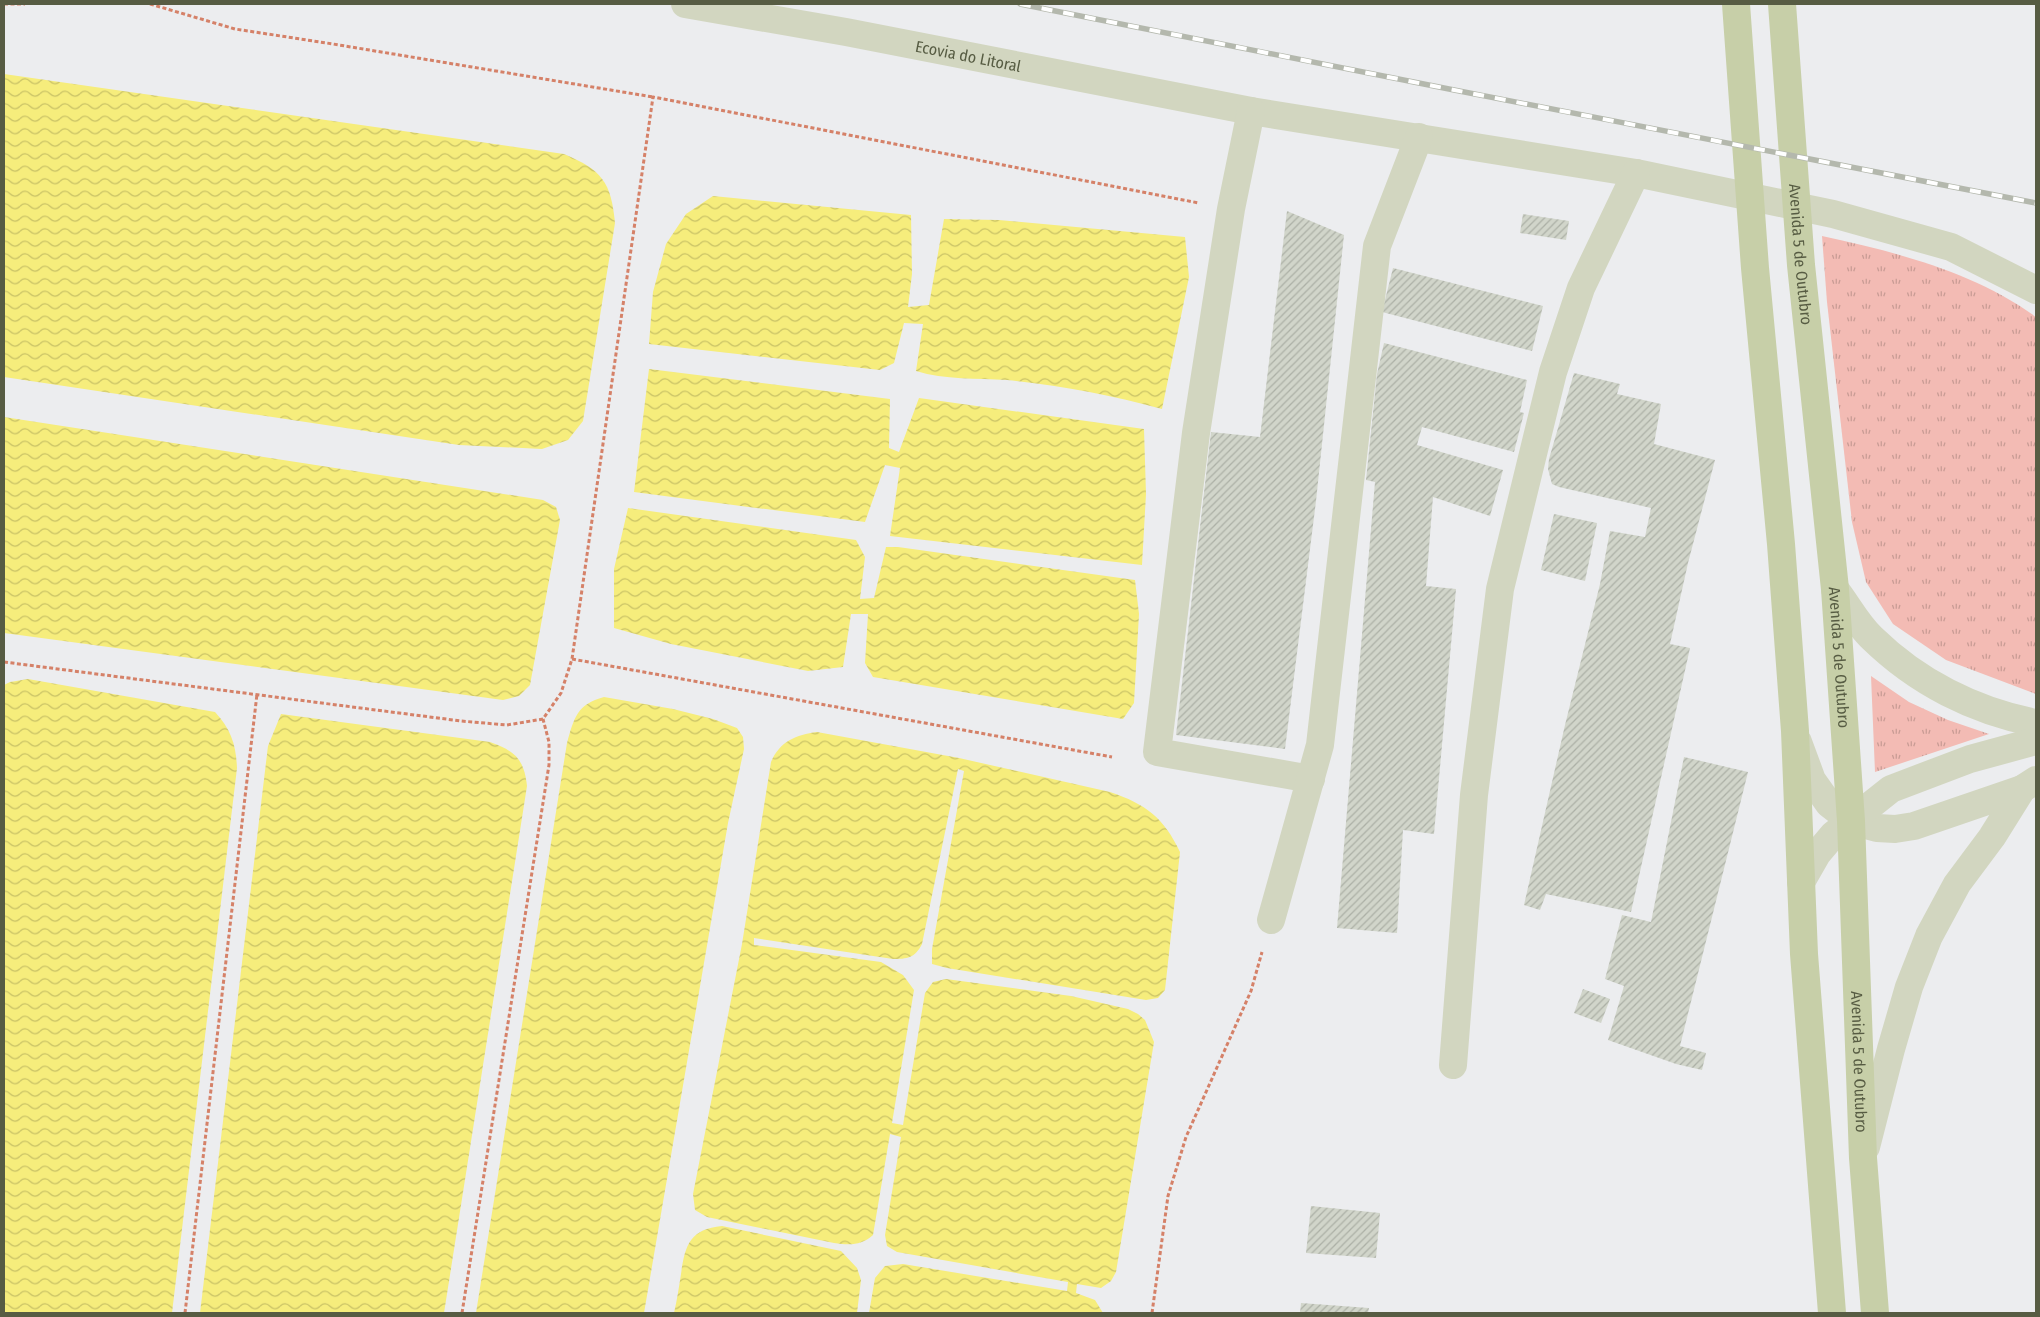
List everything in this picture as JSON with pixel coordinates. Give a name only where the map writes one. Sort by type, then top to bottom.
[{"type":"main road","points":[[1736,4],[1756,268],[1781,544],[1794,731],[1804,954],[1832,1313]]},
{"type":"main road","name":"Avenida 5 de Outubro","points":[[1782,4],[1801,265],[1835,589],[1851,821],[1863,1158],[1875,1313]]},
{"type":"street","name":"Ecovia do Litoral","points":[[685,4],[846,32],[1251,110],[1636,173],[1833,214],[1951,247],[2036,290]]},
{"type":"street","points":[[1251,110],[1231,209],[1196,433],[1157,752],[1310,779]]},
{"type":"street","points":[[1271,920],[1320,745],[1377,246],[1419,137]]},
{"type":"street","points":[[1453,1065],[1474,795],[1500,589],[1552,372],[1581,288],[1636,173]]},
{"type":"street","points":[[1835,589],[1870,637],[1915,675],[1957,698],[2014,719],[2036,723]]},
{"type":"street","points":[[1794,731],[1812,780],[1829,804],[1851,821],[1877,828],[1895,829],[1914,826],[2029,785]]},
{"type":"street","points":[[1800,882],[1817,854],[1833,835],[1891,789],[1970,759],[2036,740]]},
{"type":"street","points":[[1863,1158],[1909,987],[1929,936],[1957,884],[2029,785]]},
{"type":"path","points":[[4,4],[25,4]]},
{"type":"path","points":[[150,4],[235,29],[653,97],[1231,209]]},
{"type":"path","points":[[4,662],[507,726],[543,719],[562,693],[572,659],[653,97]]},
{"type":"path","points":[[572,659],[1112,757]]},
{"type":"path","points":[[185,1313],[257,694]]},
{"type":"path","points":[[462,1313],[549,766],[549,742],[543,719]]},
{"type":"path","points":[[1152,1313],[1168,1196],[1186,1137],[1251,991],[1271,920]]},
{"type":"green space","points":[[1822,236],[1906,257],[1961,276],[2012,301],[2036,317],[2036,694],[1946,660],[1893,624],[1866,582],[1852,522],[1827,302]]},
{"type":"green space","points":[[1871,676],[1909,702],[1948,720],[1989,734],[1875,772]]},
{"type":"water","points":[[4,74],[564,154],[577,160],[596,172],[607,187],[611,197],[615,223],[583,421],[568,440],[542,449],[459,445],[4,377]]},
{"type":"water","points":[[713,196],[911,215],[912,274],[908,307],[929,305],[944,219],[999,220],[1185,237],[1189,277],[1162,409],[1124,399],[1046,385],[1007,380],[950,377],[916,371],[923,324],[904,323],[894,363],[880,370],[649,344],[653,292],[666,244],[686,214]]},
{"type":"water","points":[[649,369],[890,399],[889,448],[899,452],[919,398],[1144,429],[1146,494],[1142,565],[890,536],[900,468],[885,465],[865,522],[634,492]]},
{"type":"water","points":[[4,417],[543,500],[556,507],[560,520],[530,685],[519,696],[503,700],[4,633]]},
{"type":"water","points":[[628,508],[856,540],[865,557],[860,599],[874,598],[886,547],[898,547],[1135,580],[1139,614],[1134,703],[1123,719],[873,677],[865,663],[868,614],[851,614],[843,667],[808,671],[671,644],[614,628],[614,569]]},
{"type":"water","points":[[28,679],[215,712],[229,731],[234,745],[237,768],[172,1313],[4,1313],[4,685]]},
{"type":"water","points":[[604,697],[673,709],[713,719],[737,728],[743,737],[744,749],[728,823],[644,1313],[476,1313],[567,743],[575,719],[582,708]]},
{"type":"water","points":[[281,714],[490,742],[506,749],[517,757],[526,777],[527,786],[444,1313],[200,1313],[268,746]]},
{"type":"water","points":[[817,732],[959,758],[1110,792],[1144,807],[1160,821],[1180,852],[1165,990],[1158,998],[1146,1000],[932,964],[932,949],[964,771],[958,769],[922,944],[913,955],[906,958],[893,959],[754,938],[754,945],[881,962],[903,975],[914,990],[892,1123],[903,1125],[925,993],[933,982],[946,979],[1071,996],[1128,1009],[1145,1020],[1154,1042],[1116,1272],[1111,1281],[1101,1288],[1077,1284],[1076,1293],[1095,1300],[1103,1313],[869,1313],[875,1278],[885,1266],[903,1264],[1067,1291],[1068,1282],[897,1252],[887,1246],[885,1235],[901,1137],[890,1134],[873,1235],[859,1243],[834,1243],[707,1217],[695,1210],[693,1194],[742,944],[771,762],[779,749],[790,740]]},
{"type":"water","points":[[722,1226],[841,1251],[857,1268],[861,1280],[857,1313],[674,1313],[687,1247],[696,1235],[711,1228]]},
{"type":"building","points":[[1287,211],[1344,235],[1316,501],[1285,749],[1176,735],[1211,432],[1260,437]]},
{"type":"building","points":[[1523,214],[1569,221],[1566,240],[1520,233]]},
{"type":"building","points":[[1393,268],[1543,306],[1532,351],[1382,312]]},
{"type":"building","points":[[1384,343],[1527,380],[1520,412],[1524,413],[1514,452],[1422,427],[1417,445],[1503,470],[1490,516],[1433,497],[1426,586],[1456,589],[1434,834],[1403,830],[1397,933],[1337,928],[1375,482],[1366,480],[1377,374]]},
{"type":"building","points":[[1574,373],[1620,384],[1617,394],[1661,404],[1654,444],[1715,460],[1688,563],[1670,644],[1690,648],[1631,912],[1546,894],[1540,910],[1524,905],[1565,725],[1600,584],[1610,531],[1645,537],[1651,508],[1552,484],[1548,469],[1549,459]]},
{"type":"building","points":[[1554,514],[1597,523],[1585,581],[1541,570]]},
{"type":"building","points":[[1684,757],[1748,772],[1680,1046],[1706,1053],[1702,1070],[1676,1064],[1608,1040],[1624,986],[1605,979],[1622,915],[1651,922]]},
{"type":"building","points":[[1583,989],[1610,999],[1601,1023],[1574,1013]]},
{"type":"building","points":[[1311,1206],[1380,1213],[1376,1258],[1306,1253]]},
{"type":"building","points":[[1301,1303],[1369,1308],[1368,1313],[1300,1313]]},
{"type":"railway","points":[[1020,4],[2036,203]]}]
